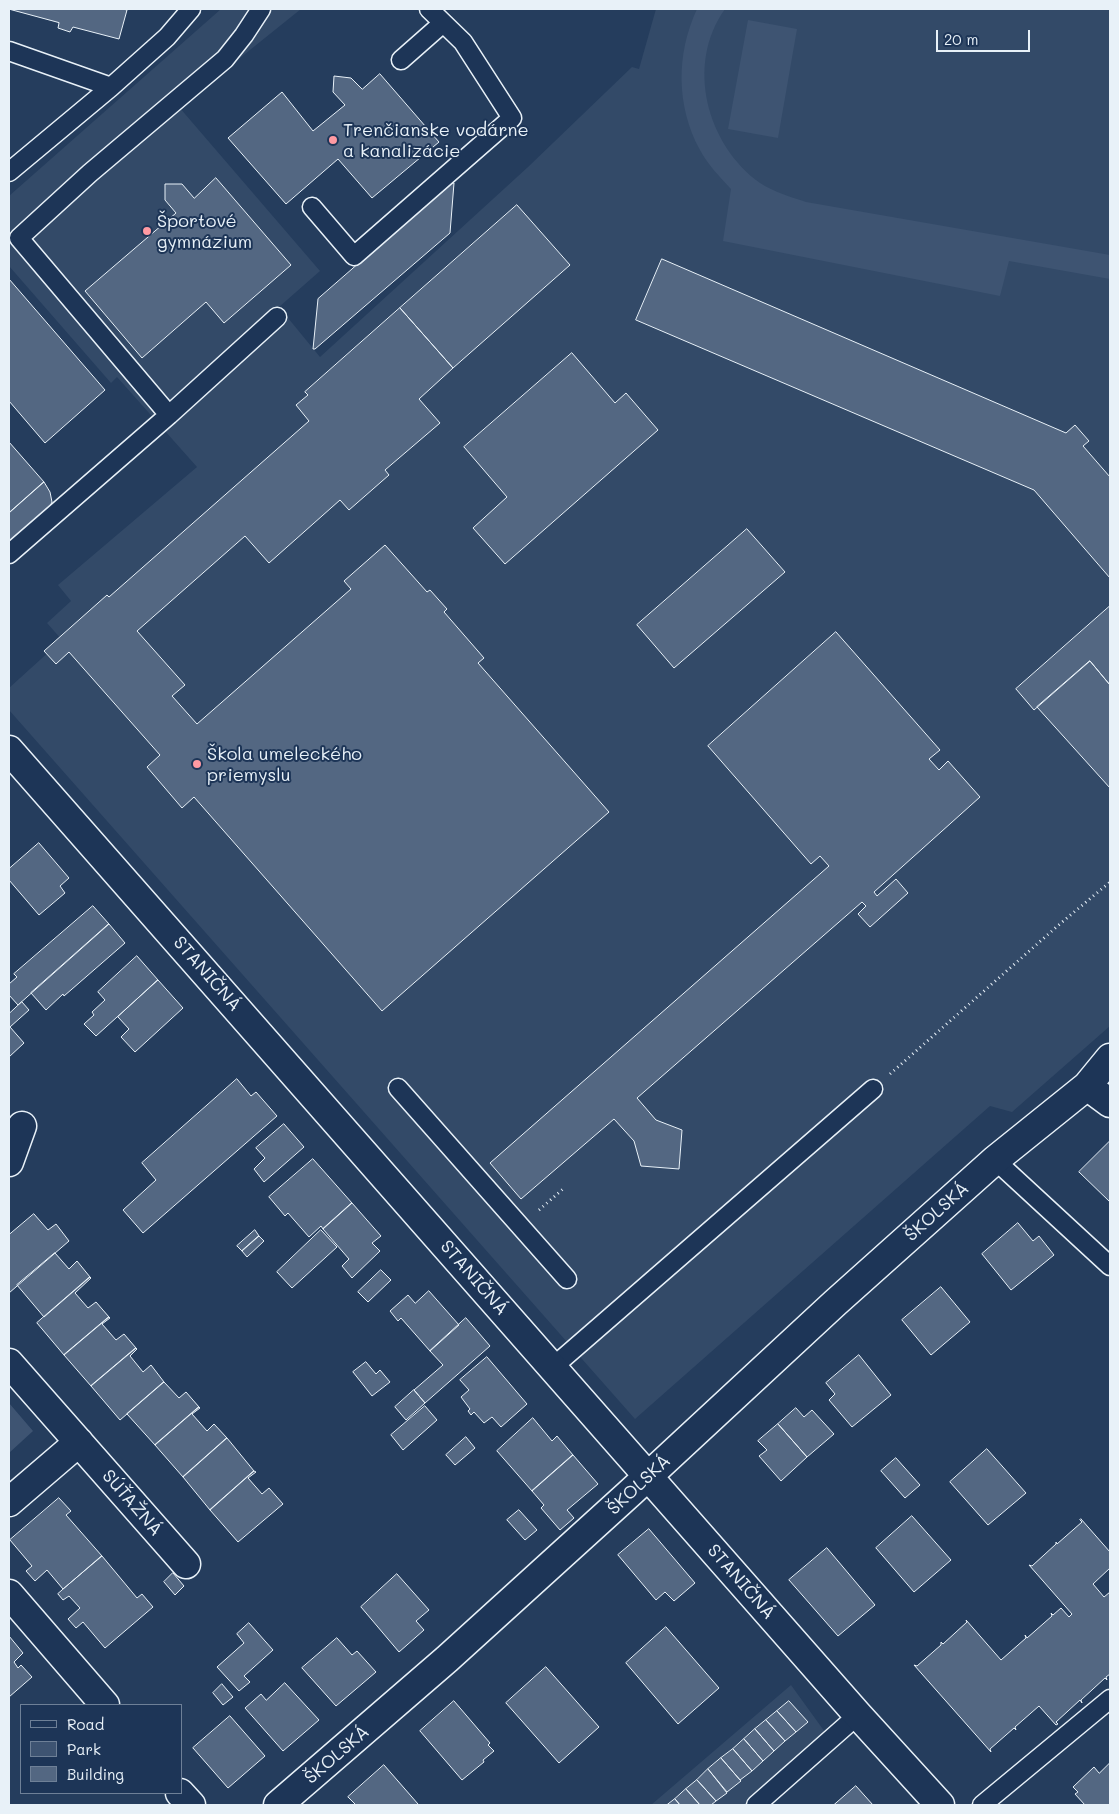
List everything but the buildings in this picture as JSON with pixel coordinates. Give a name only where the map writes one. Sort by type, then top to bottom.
[{"type":"street","name":"STANIČNÁ","points":[[9,750],[858,1715],[940,1805]]},
{"type":"street","name":"ŠKOLSKÁ","points":[[278,1805],[447,1659],[835,1303],[995,1160],[1088,1086],[1110,1058]]},
{"type":"street","points":[[1088,1086],[1110,1103]]},
{"type":"street","points":[[9,1162],[22,1126]]},
{"type":"street","name":"SÚŤAŽNÁ","points":[[9,1363],[186,1564]]},
{"type":"street","points":[[9,1502],[79,1442]]},
{"type":"street","points":[[9,1594],[104,1704]]},
{"type":"street","points":[[181,1794],[191,1805]]},
{"type":"lane","points":[[9,172],[167,38],[191,9]]},
{"type":"lane","points":[[168,415],[18,238],[90,173],[224,59],[244,35],[261,9]]},
{"type":"lane","points":[[312,207],[354,256],[512,118],[463,42],[429,9]]},
{"type":"lane","points":[[401,60],[443,23]]},
{"type":"lane","points":[[9,50],[111,86]]},
{"type":"lane","points":[[9,554],[277,317]]},
{"type":"lane","points":[[398,1088],[567,1279]]},
{"type":"lane","points":[[553,1367],[873,1089]]},
{"type":"lane","points":[[995,1160],[1110,1266]]},
{"type":"lane","points":[[982,1805],[1110,1699]]},
{"type":"lane","points":[[756,1805],[858,1715]]},
{"type":"path","points":[[873,1089],[1110,882]]},
{"type":"path","points":[[520,1226],[563,1189]]},
{"type":"shaded area","points":[[221,9],[301,9],[179,107],[320,271],[279,307],[320,357],[528,167],[632,67],[639,69],[656,9],[1110,9],[1110,1026],[1012,1112],[990,1106],[635,1419],[9,710],[9,688],[62,640],[47,623],[71,601],[58,585],[197,467],[117,377],[111,383],[9,266],[9,196]]},
{"type":"shaded area","points":[[791,1685],[830,1739],[756,1805],[651,1805]]},
{"type":"green space","points":[[697,9],[725,9],[713,31],[706,54],[705,79],[708,103],[715,126],[727,148],[742,167],[760,183],[777,192],[806,202],[1110,255],[1110,279],[1009,261],[1000,296],[723,241],[731,189],[710,166],[700,150],[686,116],[683,98],[682,62],[690,26]]},
{"type":"green space","points":[[748,20],[797,29],[778,138],[728,129]]},
{"type":"green space","points":[[9,1403],[33,1431],[9,1453]]},
{"type":"place","name":"Trenčianske vodárne a kanalizácie","points":[[333,140]]},
{"type":"place","name":"Športové gymnázium","points":[[147,231]]},
{"type":"place","name":"Škola umeleckého priemyslu","points":[[197,764]]}]
